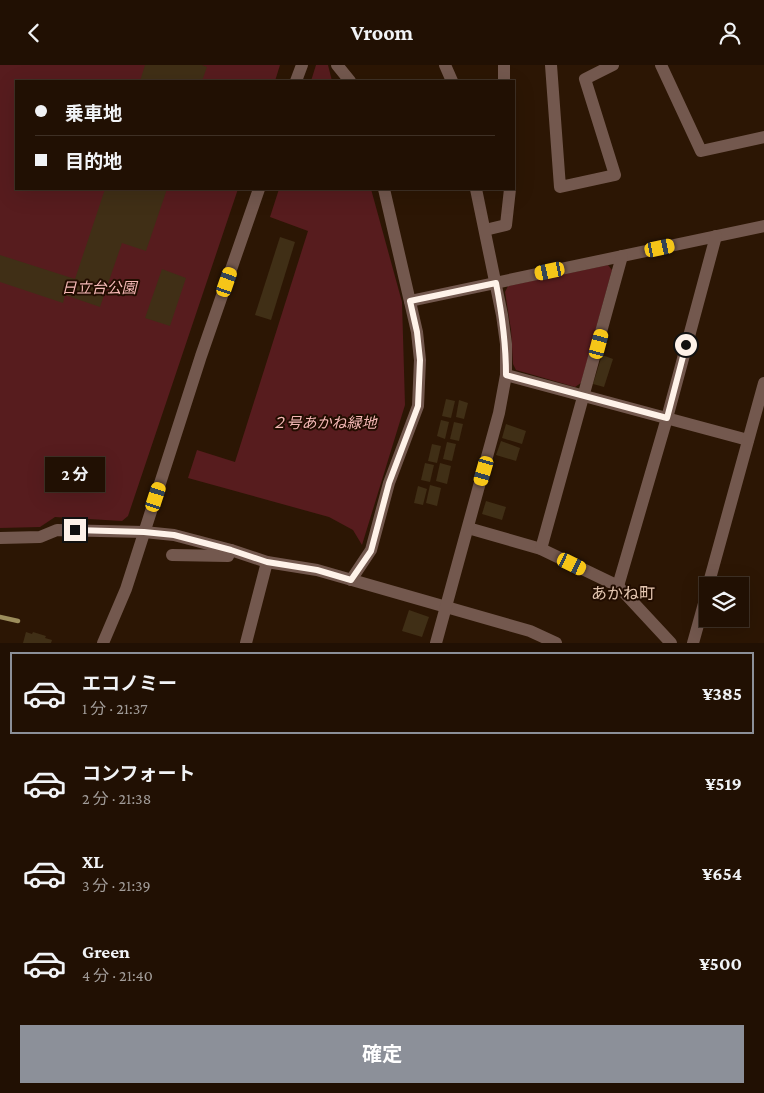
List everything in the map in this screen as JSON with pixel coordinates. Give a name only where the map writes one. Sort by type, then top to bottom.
[{"type":"street","points":[[296,80],[302,65]]},
{"type":"street","points":[[338,65],[349,80]]},
{"type":"street","points":[[445,65],[452,80]]},
{"type":"street","points":[[504,65],[504,80]]},
{"type":"street","points":[[552,65],[560,187],[615,175],[585,79],[613,65]]},
{"type":"street","points":[[661,65],[701,151],[764,137]]},
{"type":"street","points":[[103,643],[126,589],[201,356],[259,190]]},
{"type":"street","points":[[351,580],[371,551],[389,483],[418,406],[420,360],[417,332],[402,270],[394,224],[384,190]]},
{"type":"street","points":[[436,643],[499,413],[506,375],[506,344],[502,315],[476,190]]},
{"type":"street","points":[[485,230],[506,225],[510,190]]},
{"type":"street","points":[[410,301],[764,226]]},
{"type":"street","points":[[618,586],[667,418],[716,236]]},
{"type":"street","points":[[542,549],[622,256]]},
{"type":"street","points":[[506,375],[748,440]]},
{"type":"street","points":[[711,577],[764,383]]},
{"type":"street","points":[[468,528],[542,549],[618,586],[671,643]]},
{"type":"street","points":[[0,538],[40,537],[57,530],[144,532],[174,535],[267,562],[317,570],[530,631],[556,643]]},
{"type":"street","points":[[172,555],[228,557],[231,550]]},
{"type":"street","points":[[246,643],[267,562]]},
{"type":"street","points":[[693,643],[699,621]]},
{"type":"green space","name":"日立台公園","points":[[0,65],[280,65],[275,80],[15,80],[15,190],[238,190],[128,516],[122,521],[55,517],[40,527],[0,528]]},
{"type":"green space","points":[[316,65],[328,65],[332,80],[311,80]]},
{"type":"green space","name":"２号あかね緑地","points":[[279,190],[371,190],[402,302],[405,405],[362,545],[353,530],[329,517],[188,478],[197,450],[235,462],[308,231],[270,217]]},
{"type":"green space","points":[[608,265],[612,270],[581,383],[575,387],[516,370],[513,364],[511,330],[505,292],[508,286]]},
{"type":"building","points":[[145,65],[202,65],[207,67],[202,80],[140,80]]},
{"type":"building","points":[[105,190],[167,190],[146,251],[122,243],[100,307],[65,295],[63,303],[0,282],[0,255],[75,279]]},
{"type":"building","points":[[280,237],[295,242],[271,320],[255,315]]},
{"type":"building","points":[[162,269],[186,278],[170,326],[145,318]]},
{"type":"building","points":[[602,355],[613,359],[604,387],[593,384]]},
{"type":"building","points":[[446,399],[455,401],[451,418],[442,416]]},
{"type":"building","points":[[459,400],[468,403],[464,419],[456,417]]},
{"type":"building","points":[[441,420],[449,422],[445,439],[437,436]]},
{"type":"building","points":[[454,422],[463,424],[459,441],[450,439]]},
{"type":"building","points":[[506,424],[526,431],[522,444],[502,438]]},
{"type":"building","points":[[501,441],[520,448],[516,461],[496,455]]},
{"type":"building","points":[[447,442],[456,444],[452,461],[443,459]]},
{"type":"building","points":[[432,444],[441,446],[437,463],[428,461]]},
{"type":"building","points":[[425,463],[434,465],[430,482],[421,480]]},
{"type":"building","points":[[440,463],[451,466],[447,484],[436,481]]},
{"type":"building","points":[[430,485],[441,488],[437,506],[426,503]]},
{"type":"building","points":[[418,486],[427,489],[423,505],[414,503]]},
{"type":"building","points":[[486,501],[506,507],[502,520],[482,514]]},
{"type":"building","points":[[409,610],[429,617],[422,637],[402,631]]},
{"type":"building","points":[[26,632],[46,636],[45,638],[52,640],[51,643],[23,643]]},
{"type":"waterway","points":[[0,617],[18,621]]},
{"type":"district","name":"あかね町","points":[[623,593]]},
{"type":"route","points":[[75,530],[174,535],[267,562],[317,570],[351,580],[371,551],[389,483],[418,406],[420,360],[417,332],[410,301],[496,283],[506,344],[506,375],[667,418],[686,345]]}]
